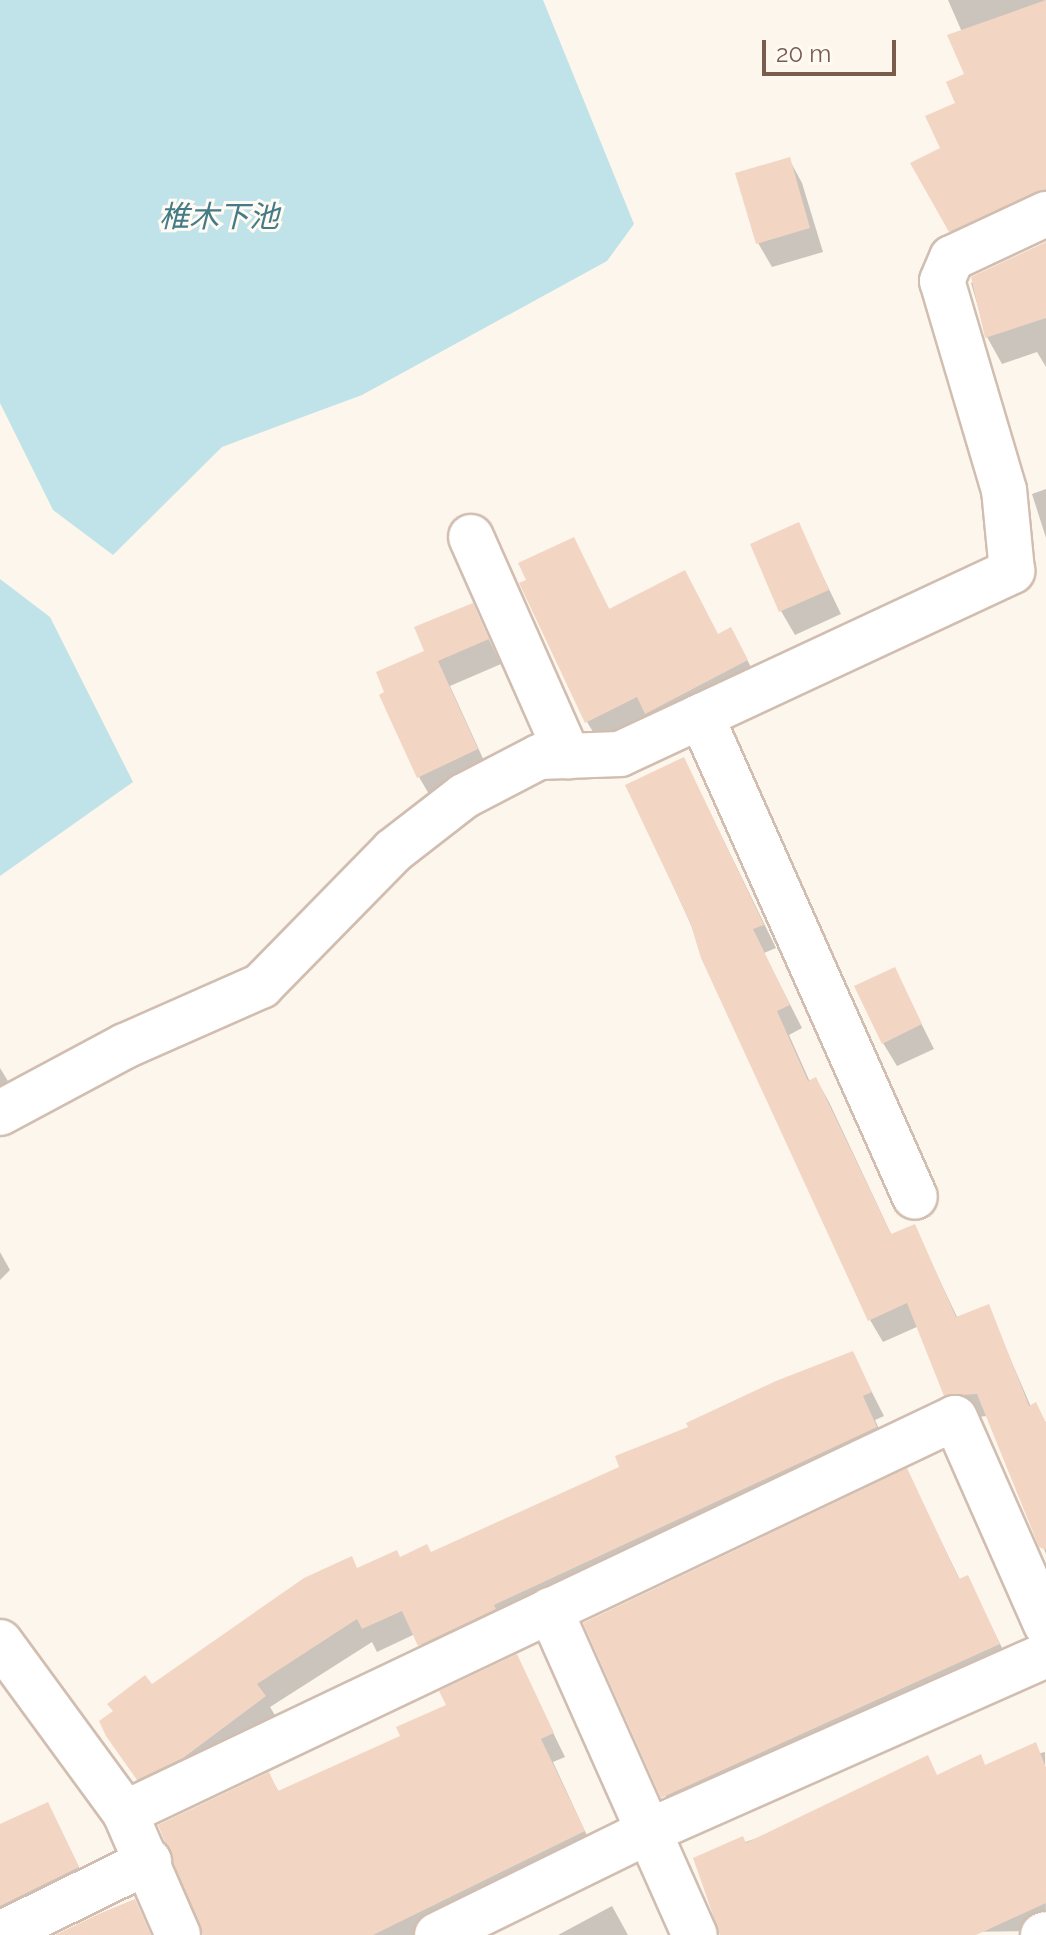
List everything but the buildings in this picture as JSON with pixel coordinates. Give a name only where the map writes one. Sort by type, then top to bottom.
[{"type":"street","points":[[0,1113],[125,1046],[261,986],[393,851],[464,796],[539,757],[620,754],[1029,568],[942,281],[952,258],[1046,214]]},
{"type":"street","points":[[471,537],[568,756]]},
{"type":"street","points":[[701,716],[915,1197]]},
{"type":"street","points":[[125,1813],[955,1418],[1046,1624]]},
{"type":"street","points":[[550,1610],[695,1935]]},
{"type":"street","points":[[0,1642],[125,1813],[149,1861],[178,1935]]},
{"type":"street","points":[[437,1935],[647,1832],[1046,1655]]},
{"type":"street","points":[[0,1934],[149,1861]]},
{"type":"water","name":"椎木下池","points":[[0,0],[543,0],[634,224],[607,261],[362,395],[222,447],[113,555],[53,510],[0,403]]},
{"type":"water","points":[[0,579],[50,617],[133,782],[0,876]]}]
